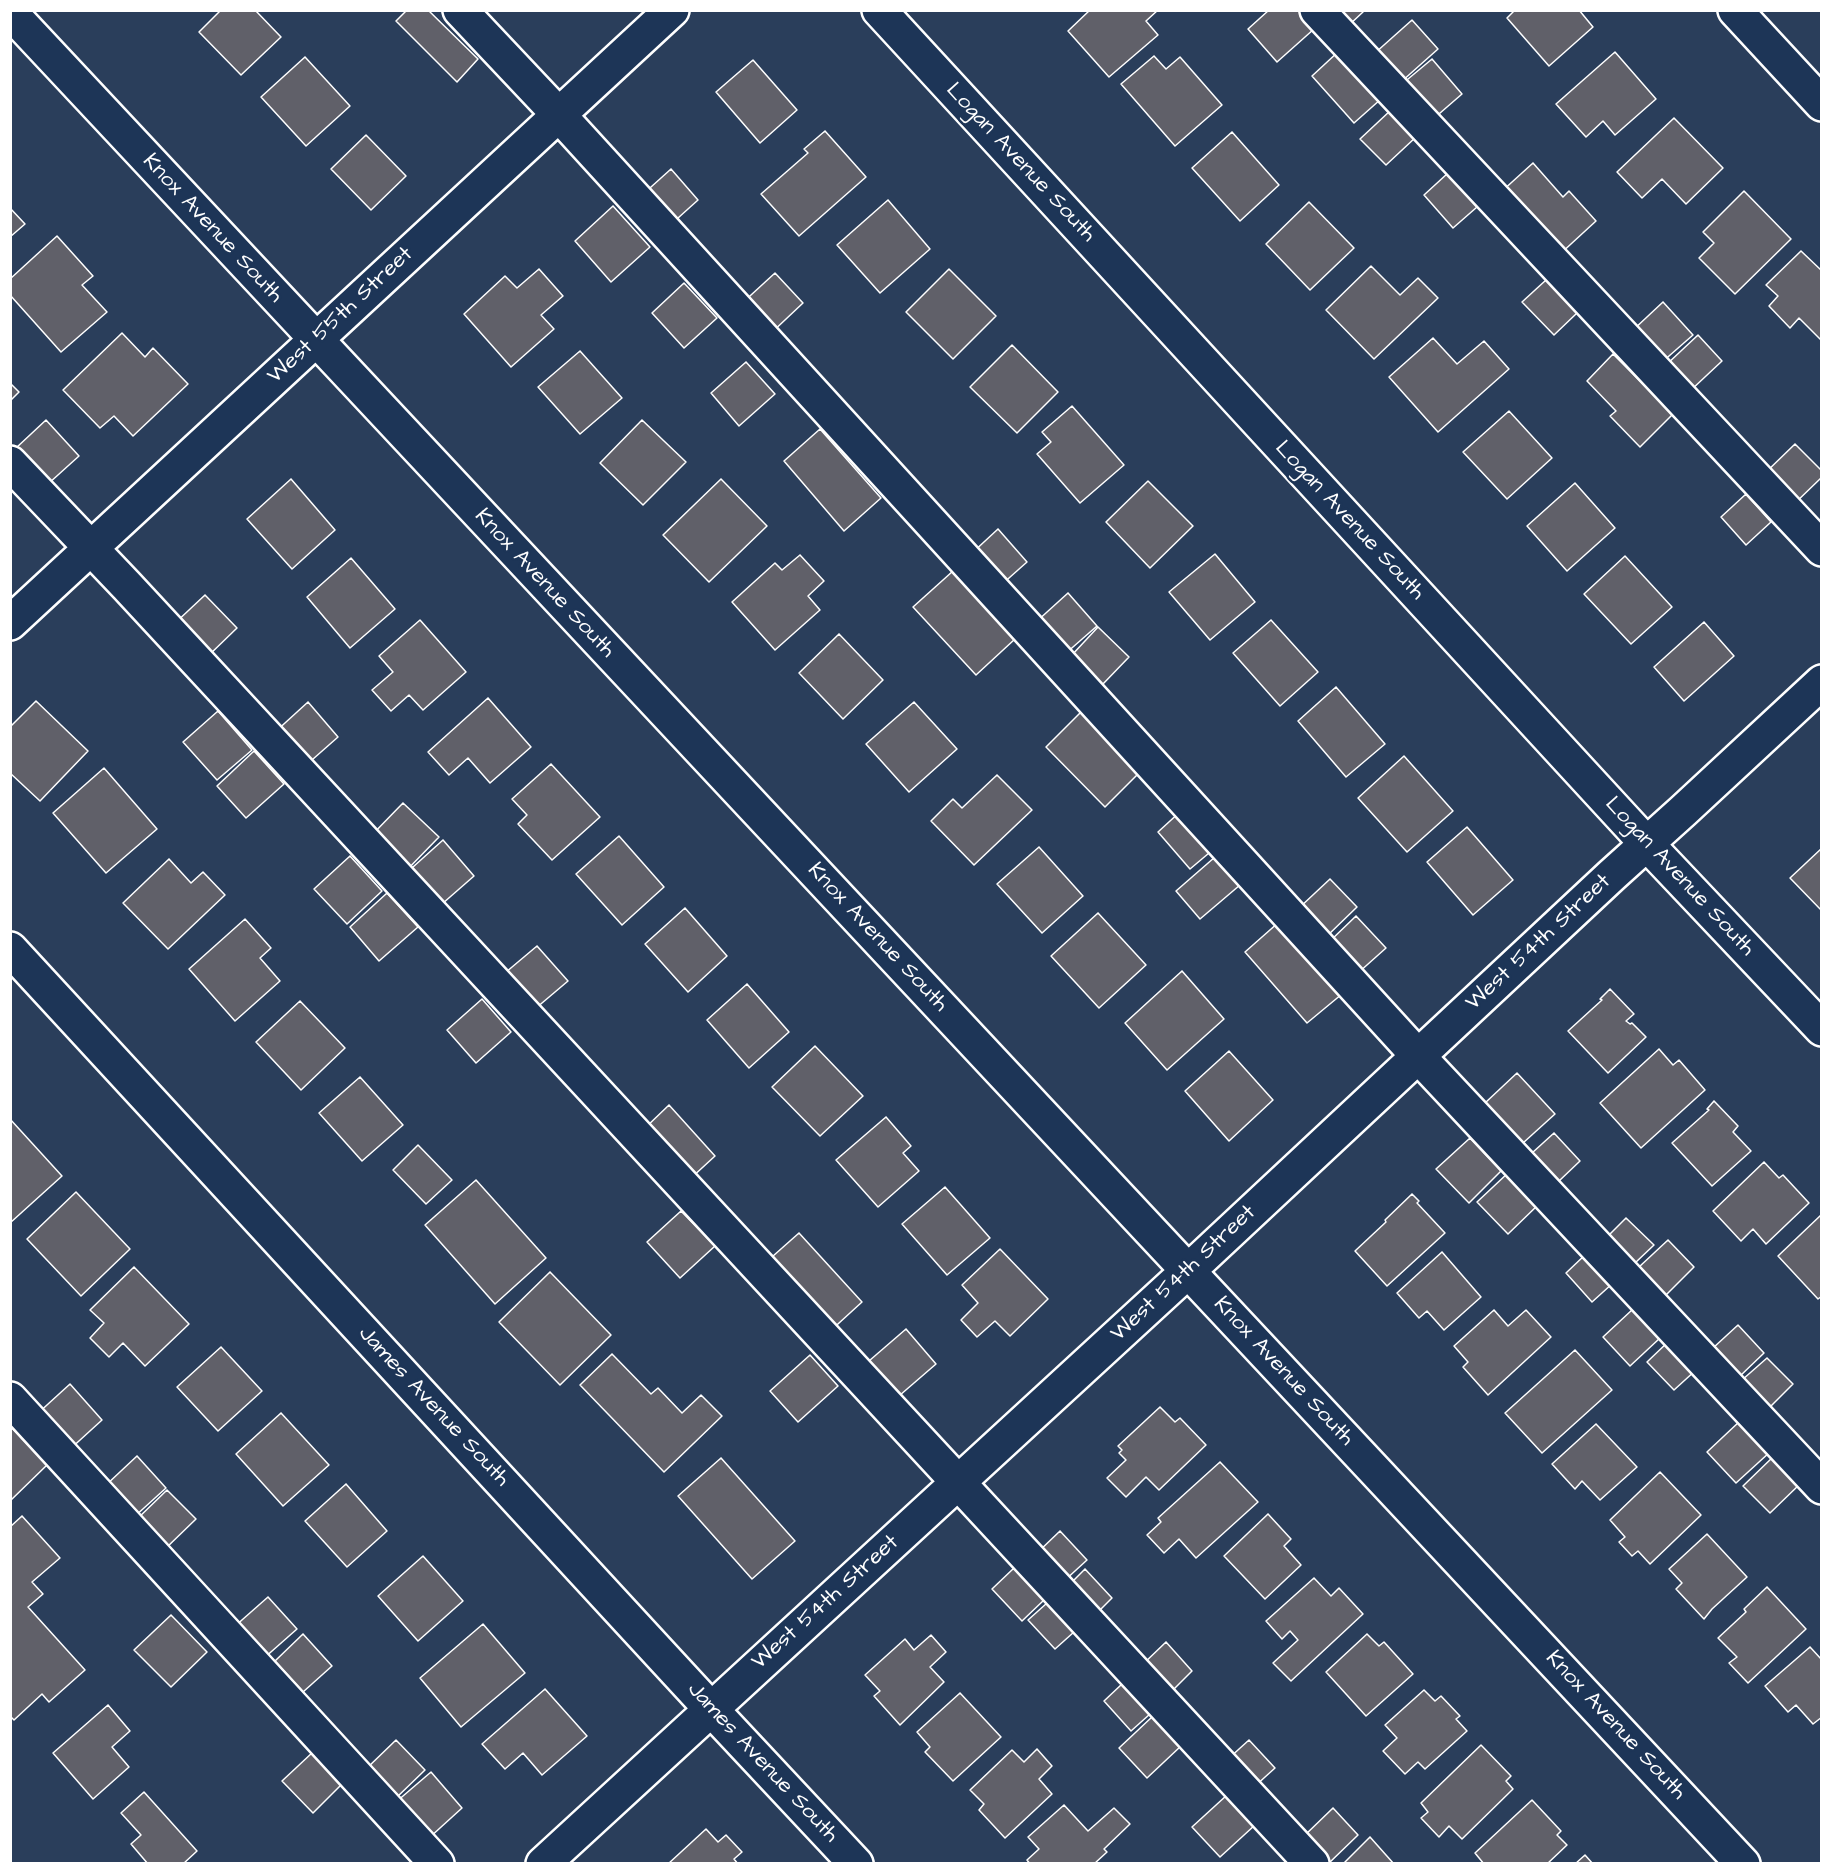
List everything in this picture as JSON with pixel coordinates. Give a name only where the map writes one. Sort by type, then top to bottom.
[{"type":"street","points":[[460,10],[559,115],[1418,1056],[1821,1487]]},
{"type":"street","name":"West 55th Street","points":[[10,623],[672,10]]},
{"type":"street","name":"Logan Avenue South","points":[[879,10],[1646,843],[1821,1029]]},
{"type":"street","points":[[1317,10],[1821,549]]},
{"type":"street","points":[[1735,10],[1821,104]]},
{"type":"street","name":"Knox Avenue South","points":[[10,12],[1743,1863]]},
{"type":"street","points":[[10,463],[1312,1863]]},
{"type":"street","name":"West 54th Street","points":[[543,1863],[1188,1271],[1821,682]]},
{"type":"street","name":"James Avenue South","points":[[10,948],[710,1708],[856,1863]]},
{"type":"street","points":[[10,1399],[437,1863]]},
{"type":"building","points":[[221,10],[255,10],[281,37],[241,75],[199,32]]},
{"type":"building","points":[[407,10],[428,10],[478,59],[457,82],[396,21]]},
{"type":"building","points":[[1090,10],[1158,10],[1146,21],[1158,35],[1109,77],[1068,31]]},
{"type":"building","points":[[1269,10],[1298,10],[1314,29],[1277,62],[1248,29]]},
{"type":"building","points":[[1337,10],[1362,10],[1363,12],[1348,26]]},
{"type":"building","points":[[1515,10],[1579,10],[1593,27],[1549,66],[1507,18]]},
{"type":"building","points":[[1412,20],[1438,49],[1401,82],[1375,53]]},
{"type":"building","points":[[1339,51],[1381,99],[1354,123],[1312,76]]},
{"type":"building","points":[[1615,52],[1656,99],[1615,135],[1603,121],[1586,137],[1556,104]]},
{"type":"building","points":[[1154,56],[1166,69],[1180,57],[1222,105],[1175,146],[1121,84]]},
{"type":"building","points":[[305,57],[350,106],[306,146],[261,97]]},
{"type":"building","points":[[1432,59],[1462,94],[1432,120],[1402,84]]},
{"type":"building","points":[[753,60],[797,110],[760,143],[716,92]]},
{"type":"building","points":[[1391,110],[1416,137],[1386,165],[1360,139]]},
{"type":"building","points":[[1674,118],[1723,168],[1686,204],[1662,179],[1642,198],[1617,172]]},
{"type":"building","points":[[825,131],[866,177],[799,236],[761,194],[808,153],[804,149]]},
{"type":"building","points":[[1232,132],[1279,185],[1240,221],[1192,168]]},
{"type":"building","points":[[366,135],[406,176],[371,210],[331,169]]},
{"type":"building","points":[[1533,163],[1563,197],[1569,191],[1596,221],[1559,255],[1501,192]]},
{"type":"building","points":[[671,169],[698,200],[668,227],[641,196]]},
{"type":"building","points":[[1448,173],[1477,207],[1453,228],[1424,195]]},
{"type":"building","points":[[1744,191],[1791,239],[1735,294],[1699,258],[1714,243],[1703,232]]},
{"type":"building","points":[[888,200],[930,249],[880,293],[837,245]]},
{"type":"building","points":[[1309,202],[1354,248],[1310,290],[1266,244]]},
{"type":"building","points":[[613,206],[650,247],[611,282],[575,241]]},
{"type":"building","points":[[10,208],[25,224],[10,237]]},
{"type":"building","points":[[57,236],[93,276],[82,285],[107,312],[61,352],[10,295],[10,279]]},
{"type":"building","points":[[1801,251],[1822,271],[1822,341],[1799,318],[1790,328],[1769,306],[1778,296],[1766,285]]},
{"type":"building","points":[[1371,266],[1400,295],[1418,278],[1438,298],[1374,359],[1326,310]]},
{"type":"building","points":[[539,269],[563,296],[541,315],[554,329],[511,367],[464,314],[505,276],[517,288]]},
{"type":"building","points":[[949,269],[996,316],[953,359],[906,312]]},
{"type":"building","points":[[775,273],[803,303],[768,336],[739,306]]},
{"type":"building","points":[[1546,280],[1577,313],[1554,335],[1522,302]]},
{"type":"building","points":[[684,283],[717,318],[684,348],[652,313]]},
{"type":"building","points":[[1663,302],[1693,335],[1661,363],[1632,331]]},
{"type":"building","points":[[122,333],[145,357],[153,348],[188,384],[133,436],[114,416],[100,428],[63,390]]},
{"type":"building","points":[[1698,335],[1722,361],[1690,391],[1666,365]]},
{"type":"building","points":[[1433,338],[1457,364],[1484,341],[1509,369],[1438,432],[1389,377]]},
{"type":"building","points":[[1012,345],[1058,392],[1017,433],[970,387]]},
{"type":"building","points":[[580,351],[622,398],[580,434],[538,387]]},
{"type":"building","points":[[1613,354],[1673,414],[1640,447],[1610,416],[1616,411],[1587,381]]},
{"type":"building","points":[[746,362],[775,394],[739,426],[711,393]]},
{"type":"building","points":[[10,383],[19,392],[10,401]]},
{"type":"building","points":[[1072,406],[1124,465],[1080,503],[1037,454],[1051,442],[1042,432]]},
{"type":"building","points":[[1509,411],[1552,458],[1507,499],[1463,452]]},
{"type":"building","points":[[46,420],[79,456],[48,484],[16,448]]},
{"type":"building","points":[[642,420],[686,462],[643,505],[600,463]]},
{"type":"building","points":[[820,429],[881,498],[844,531],[784,461]]},
{"type":"building","points":[[1795,444],[1822,471],[1822,477],[1791,507],[1762,476]]},
{"type":"building","points":[[291,479],[335,530],[292,569],[247,519]]},
{"type":"building","points":[[721,479],[767,526],[709,582],[663,535]]},
{"type":"building","points":[[1148,481],[1193,526],[1150,568],[1106,522]]},
{"type":"building","points":[[1575,483],[1615,528],[1567,571],[1527,526]]},
{"type":"building","points":[[1746,494],[1771,522],[1746,545],[1721,517]]},
{"type":"building","points":[[998,529],[1027,562],[1000,586],[971,554]]},
{"type":"building","points":[[1215,554],[1255,602],[1210,640],[1169,592]]},
{"type":"building","points":[[800,555],[824,581],[808,596],[820,610],[775,650],[732,602],[775,563],[782,570]]},
{"type":"building","points":[[1625,556],[1672,607],[1631,644],[1584,594]]},
{"type":"building","points":[[351,558],[395,609],[350,648],[307,597]]},
{"type":"building","points":[[953,571],[1015,639],[976,675],[913,607]]},
{"type":"building","points":[[1068,593],[1097,626],[1065,654],[1036,622]]},
{"type":"building","points":[[205,595],[237,628],[206,658],[173,625]]},
{"type":"building","points":[[420,620],[466,672],[423,710],[409,695],[391,711],[372,690],[393,672],[379,656]]},
{"type":"building","points":[[1271,620],[1318,672],[1280,706],[1233,653]]},
{"type":"building","points":[[1704,622],[1734,656],[1684,701],[1654,667]]},
{"type":"building","points":[[1098,627],[1129,657],[1102,685],[1071,656]]},
{"type":"building","points":[[839,634],[883,680],[843,719],[799,673]]},
{"type":"building","points":[[1336,687],[1385,744],[1346,777],[1298,721]]},
{"type":"building","points":[[488,698],[531,747],[490,783],[468,758],[449,775],[428,752]]},
{"type":"building","points":[[36,701],[88,751],[40,801],[10,773],[10,727]]},
{"type":"building","points":[[308,702],[338,737],[304,767],[274,733]]},
{"type":"building","points":[[914,702],[957,749],[909,792],[866,744]]},
{"type":"building","points":[[218,711],[252,750],[217,780],[183,742]]},
{"type":"building","points":[[1081,712],[1140,772],[1105,807],[1046,747]]},
{"type":"building","points":[[254,751],[284,784],[246,818],[217,786]]},
{"type":"building","points":[[1404,756],[1453,811],[1407,852],[1358,798]]},
{"type":"building","points":[[551,764],[600,817],[552,860],[518,824],[527,815],[512,799]]},
{"type":"building","points":[[104,768],[157,829],[106,873],[53,813]]},
{"type":"building","points":[[997,775],[1032,810],[974,865],[931,821],[953,799],[962,808]]},
{"type":"building","points":[[403,803],[439,837],[402,875],[366,841]]},
{"type":"building","points":[[1182,810],[1215,848],[1190,869],[1158,832]]},
{"type":"building","points":[[1467,827],[1513,880],[1473,915],[1427,862]]},
{"type":"building","points":[[619,836],[664,887],[622,925],[576,874]]},
{"type":"building","points":[[443,840],[474,876],[434,911],[403,876]]},
{"type":"building","points":[[1039,847],[1083,896],[1042,933],[997,884]]},
{"type":"building","points":[[1822,848],[1822,911],[1790,878]]},
{"type":"building","points":[[350,856],[382,891],[347,924],[314,889]]},
{"type":"building","points":[[1215,857],[1240,885],[1200,919],[1176,891]]},
{"type":"building","points":[[169,859],[191,883],[203,872],[225,895],[168,949],[123,903]]},
{"type":"building","points":[[1330,879],[1357,907],[1326,937],[1299,908]]},
{"type":"building","points":[[387,893],[418,927],[379,961],[350,927]]},
{"type":"building","points":[[685,908],[727,956],[688,992],[645,944]]},
{"type":"building","points":[[1098,913],[1146,965],[1099,1008],[1051,956]]},
{"type":"building","points":[[1356,916],[1386,948],[1358,973],[1329,942]]},
{"type":"building","points":[[245,919],[271,948],[260,958],[280,981],[235,1021],[189,969]]},
{"type":"building","points":[[1279,922],[1342,994],[1307,1023],[1245,952]]},
{"type":"building","points":[[537,946],[568,981],[529,1014],[499,978]]},
{"type":"building","points":[[1182,971],[1224,1019],[1167,1070],[1125,1023]]},
{"type":"building","points":[[747,984],[789,1032],[749,1068],[707,1020]]},
{"type":"building","points":[[1610,989],[1634,1014],[1626,1021],[1632,1023],[1646,1037],[1608,1073],[1568,1031],[1602,1000],[1600,999]]},
{"type":"building","points":[[482,999],[511,1032],[476,1063],[447,1030]]},
{"type":"building","points":[[300,1001],[345,1048],[301,1090],[256,1042]]},
{"type":"building","points":[[815,1046],[863,1096],[820,1136],[772,1087]]},
{"type":"building","points":[[1659,1049],[1673,1065],[1679,1060],[1705,1090],[1641,1148],[1600,1103]]},
{"type":"building","points":[[1229,1051],[1273,1100],[1229,1141],[1185,1091]]},
{"type":"building","points":[[1517,1073],[1555,1114],[1523,1143],[1485,1103]]},
{"type":"building","points":[[360,1077],[403,1125],[362,1161],[319,1113]]},
{"type":"building","points":[[1714,1101],[1738,1126],[1733,1132],[1751,1151],[1712,1186],[1672,1143],[1709,1110],[1707,1109]]},
{"type":"building","points":[[669,1105],[715,1156],[690,1179],[644,1129]]},
{"type":"building","points":[[886,1117],[911,1146],[903,1153],[919,1171],[878,1207],[836,1160]]},
{"type":"building","points":[[10,1119],[62,1176],[10,1223]]},
{"type":"building","points":[[1554,1133],[1580,1161],[1559,1181],[1532,1153]]},
{"type":"building","points":[[1470,1138],[1501,1171],[1469,1203],[1436,1169]]},
{"type":"building","points":[[418,1145],[452,1180],[426,1204],[393,1170]]},
{"type":"building","points":[[1764,1162],[1779,1178],[1783,1175],[1809,1203],[1766,1244],[1753,1229],[1741,1241],[1713,1211]]},
{"type":"building","points":[[1509,1172],[1539,1204],[1508,1234],[1477,1202]]},
{"type":"building","points":[[476,1180],[546,1258],[495,1304],[425,1225]]},
{"type":"building","points":[[945,1187],[990,1238],[947,1275],[902,1224]]},
{"type":"building","points":[[76,1192],[130,1249],[81,1296],[27,1239]]},
{"type":"building","points":[[1412,1194],[1419,1201],[1417,1203],[1445,1233],[1387,1286],[1355,1251]]},
{"type":"building","points":[[681,1211],[715,1246],[680,1278],[647,1242]]},
{"type":"building","points":[[1821,1215],[1822,1296],[1818,1299],[1778,1256]]},
{"type":"building","points":[[1626,1218],[1654,1245],[1635,1263],[1608,1236]]},
{"type":"building","points":[[799,1233],[862,1302],[827,1334],[764,1264]]},
{"type":"building","points":[[1668,1240],[1694,1267],[1666,1295],[1639,1267]]},
{"type":"building","points":[[1000,1249],[1048,1299],[1010,1336],[995,1321],[977,1337],[961,1320],[978,1303],[962,1285]]},
{"type":"building","points":[[1442,1252],[1481,1297],[1444,1330],[1427,1311],[1419,1318],[1397,1293]]},
{"type":"building","points":[[1586,1254],[1613,1283],[1592,1302],[1566,1273]]},
{"type":"building","points":[[134,1267],[189,1324],[145,1366],[123,1343],[109,1357],[90,1338],[104,1323],[90,1310]]},
{"type":"building","points":[[550,1272],[611,1335],[560,1385],[499,1322]]},
{"type":"building","points":[[1633,1309],[1660,1338],[1630,1366],[1603,1337]]},
{"type":"building","points":[[1494,1310],[1508,1326],[1526,1310],[1551,1337],[1488,1395],[1463,1367],[1468,1362],[1454,1346]]},
{"type":"building","points":[[1738,1325],[1764,1353],[1739,1377],[1713,1348]]},
{"type":"building","points":[[906,1329],[936,1364],[892,1402],[862,1367]]},
{"type":"building","points":[[1669,1341],[1696,1370],[1674,1390],[1647,1362]]},
{"type":"building","points":[[221,1347],[262,1391],[218,1431],[177,1387]]},
{"type":"building","points":[[1575,1350],[1612,1390],[1542,1453],[1505,1413]]},
{"type":"building","points":[[612,1354],[651,1394],[658,1388],[682,1413],[701,1395],[722,1416],[664,1472],[580,1385]]},
{"type":"building","points":[[810,1355],[838,1386],[798,1422],[770,1391]]},
{"type":"building","points":[[1767,1358],[1793,1384],[1769,1408],[1742,1380]]},
{"type":"building","points":[[70,1384],[102,1420],[68,1451],[36,1415]]},
{"type":"building","points":[[1160,1407],[1175,1422],[1180,1418],[1206,1445],[1159,1490],[1146,1477],[1126,1497],[1107,1478],[1126,1460],[1119,1453],[1122,1450],[1118,1446]]},
{"type":"building","points":[[281,1413],[329,1465],[283,1506],[236,1454]]},
{"type":"building","points":[[1740,1421],[1770,1452],[1736,1483],[1707,1452]]},
{"type":"building","points":[[1596,1424],[1637,1467],[1600,1500],[1582,1481],[1575,1489],[1552,1464]]},
{"type":"building","points":[[10,1426],[47,1465],[10,1501]]},
{"type":"building","points":[[1775,1455],[1801,1483],[1770,1513],[1743,1486]]},
{"type":"building","points":[[137,1456],[166,1488],[133,1518],[105,1486]]},
{"type":"building","points":[[721,1458],[795,1541],[752,1579],[678,1496]]},
{"type":"building","points":[[1220,1462],[1258,1502],[1196,1558],[1179,1539],[1164,1553],[1147,1535],[1161,1522],[1158,1518]]},
{"type":"building","points":[[1660,1472],[1701,1515],[1650,1564],[1638,1551],[1632,1556],[1619,1542],[1625,1537],[1610,1520]]},
{"type":"building","points":[[346,1484],[387,1531],[347,1567],[305,1521]]},
{"type":"building","points":[[167,1490],[196,1519],[165,1549],[136,1520]]},
{"type":"building","points":[[1268,1514],[1291,1539],[1284,1546],[1301,1565],[1265,1599],[1224,1556]]},
{"type":"building","points":[[22,1516],[60,1558],[32,1582],[43,1594],[28,1607],[85,1670],[49,1702],[42,1694],[14,1720],[10,1716],[10,1527]]},
{"type":"building","points":[[1060,1531],[1087,1560],[1063,1582],[1037,1553]]},
{"type":"building","points":[[1707,1534],[1747,1577],[1704,1619],[1676,1589],[1682,1583],[1669,1569]]},
{"type":"building","points":[[423,1556],[463,1601],[418,1641],[378,1596]]},
{"type":"building","points":[[1014,1568],[1044,1600],[1022,1621],[992,1589]]},
{"type":"building","points":[[1085,1569],[1112,1598],[1094,1616],[1067,1587]]},
{"type":"building","points":[[1314,1578],[1331,1596],[1339,1588],[1363,1614],[1291,1681],[1273,1663],[1298,1640],[1290,1631],[1282,1639],[1266,1621]]},
{"type":"building","points":[[1767,1587],[1806,1629],[1748,1683],[1729,1663],[1737,1657],[1718,1638],[1746,1612],[1744,1609]]},
{"type":"building","points":[[268,1597],[297,1629],[263,1659],[234,1627]]},
{"type":"building","points":[[1047,1603],[1074,1632],[1055,1649],[1028,1620]]},
{"type":"building","points":[[171,1615],[207,1652],[171,1687],[134,1650]]},
{"type":"building","points":[[483,1624],[525,1673],[461,1727],[420,1678]]},
{"type":"building","points":[[303,1634],[332,1666],[303,1692],[275,1661]]},
{"type":"building","points":[[1367,1634],[1379,1646],[1384,1642],[1413,1674],[1366,1716],[1326,1672]]},
{"type":"building","points":[[931,1635],[946,1652],[930,1667],[944,1682],[900,1725],[874,1696],[880,1691],[865,1675],[905,1639],[914,1650]]},
{"type":"building","points":[[1166,1642],[1192,1671],[1167,1696],[1140,1667]]},
{"type":"building","points":[[1810,1647],[1822,1660],[1822,1717],[1813,1724],[1796,1705],[1788,1712],[1765,1686]]},
{"type":"building","points":[[1122,1684],[1150,1714],[1131,1731],[1104,1701]]},
{"type":"building","points":[[545,1689],[587,1736],[542,1775],[523,1753],[505,1769],[482,1744]]},
{"type":"building","points":[[1424,1690],[1435,1701],[1441,1696],[1460,1716],[1456,1719],[1467,1731],[1425,1769],[1418,1762],[1405,1774],[1383,1751],[1397,1738],[1385,1725]]},
{"type":"building","points":[[960,1693],[1001,1737],[953,1781],[925,1752],[930,1747],[917,1732]]},
{"type":"building","points":[[108,1705],[130,1731],[112,1747],[129,1767],[93,1799],[53,1753]]},
{"type":"building","points":[[1153,1716],[1181,1746],[1147,1778],[1119,1748]]},
{"type":"building","points":[[396,1740],[425,1770],[395,1799],[366,1769]]},
{"type":"building","points":[[1249,1740],[1275,1768],[1254,1787],[1228,1759]]},
{"type":"building","points":[[1481,1745],[1511,1776],[1506,1781],[1513,1789],[1462,1839],[1449,1826],[1439,1837],[1421,1818],[1428,1812],[1421,1803]]},
{"type":"building","points":[[1037,1749],[1052,1766],[1039,1779],[1052,1794],[1005,1838],[979,1810],[984,1804],[970,1790],[1012,1750],[1024,1762]]},
{"type":"building","points":[[313,1752],[343,1783],[313,1813],[282,1781]]},
{"type":"building","points":[[431,1772],[462,1808],[429,1838],[396,1802]]},
{"type":"building","points":[[144,1792],[197,1851],[183,1864],[148,1864],[131,1844],[141,1835],[121,1813]]},
{"type":"building","points":[[1227,1795],[1255,1825],[1220,1857],[1192,1827]]},
{"type":"building","points":[[1532,1800],[1561,1831],[1557,1835],[1567,1845],[1547,1864],[1484,1864],[1475,1853]]},
{"type":"building","points":[[1064,1805],[1088,1831],[1114,1808],[1130,1824],[1104,1849],[1107,1852],[1094,1864],[1030,1864],[1027,1860],[1039,1849],[1028,1837]]},
{"type":"building","points":[[1333,1808],[1358,1835],[1328,1864],[1303,1837]]},
{"type":"building","points":[[706,1829],[718,1842],[726,1835],[742,1852],[734,1859],[738,1864],[668,1864]]},
{"type":"building","points":[[1370,1837],[1394,1864],[1343,1864]]},
{"type":"building","points":[[1585,1855],[1593,1864],[1575,1864]]}]
